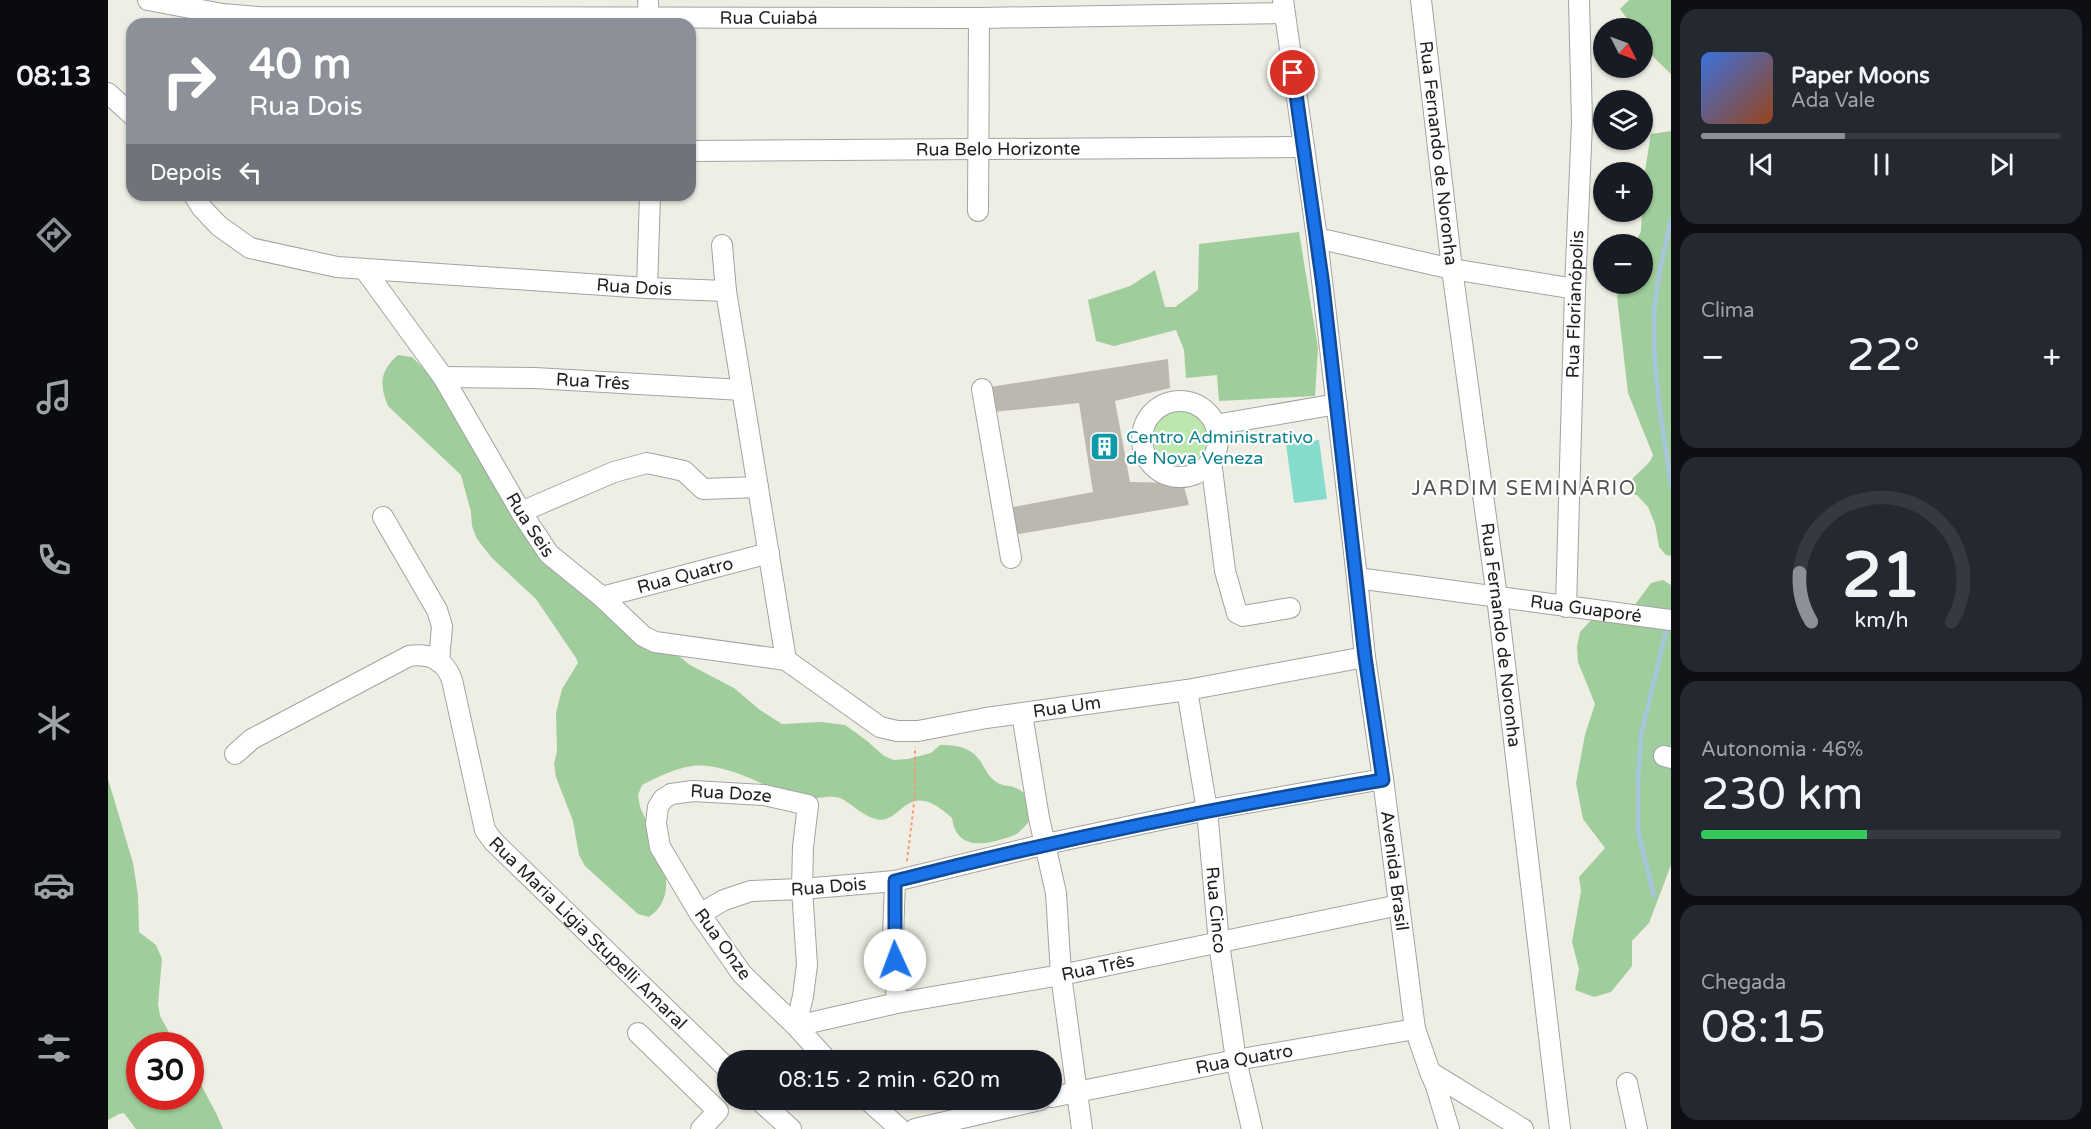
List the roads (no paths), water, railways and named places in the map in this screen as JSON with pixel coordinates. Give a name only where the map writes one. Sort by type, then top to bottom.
[{"type":"street","name":"Rua Cuiabá","points":[[148,0],[222,14],[258,17],[649,14],[979,18],[1283,7]]},
{"type":"street","name":"Rua Fernando de Noronha","points":[[1421,0],[1452,269],[1497,597],[1560,1129]]},
{"type":"street","name":"Rua Florianópolis","points":[[1566,607],[1582,122],[1579,0]]},
{"type":"street","name":"Avenida Brasil","points":[[1283,7],[1317,238],[1365,657],[1415,1029],[1449,1129]]},
{"type":"street","points":[[978,211],[979,18]]},
{"type":"street","points":[[108,93],[126,110]]},
{"type":"street","name":"Rua Belo Horizonte","points":[[696,151],[1304,147]]},
{"type":"street","name":"Rua Dois","points":[[198,201],[219,226],[250,248],[337,267],[646,288],[726,291]]},
{"type":"street","points":[[646,288],[650,201]]},
{"type":"street","points":[[1317,238],[1452,269],[1575,289]]},
{"type":"street","points":[[722,245],[726,291],[786,660]]},
{"type":"street","name":"Rua Seis","points":[[365,270],[443,377],[521,512],[549,554],[602,597],[643,636],[655,642],[786,660]]},
{"type":"street","name":"Rua Três","points":[[443,377],[535,378],[742,390]]},
{"type":"street","points":[[982,389],[1011,558]]},
{"type":"street","points":[[1173,401],[1186,401],[1198,405],[1209,414],[1215,424],[1218,437],[1211,461],[1202,470],[1191,475],[1179,477],[1156,469],[1143,448],[1142,436],[1151,414],[1161,406],[1173,401]]},
{"type":"street","points":[[1215,424],[1337,404]]},
{"type":"street","points":[[1211,461],[1225,571],[1237,613],[1243,616],[1290,608]]},
{"type":"street","points":[[521,512],[614,472],[647,464],[684,471],[704,489],[758,487]]},
{"type":"street","points":[[236,754],[252,739],[409,656],[420,654],[440,662],[442,626],[437,610],[383,517]]},
{"type":"street","name":"Rua Quatro","points":[[602,597],[769,553]]},
{"type":"street","name":"Rua Guaporé","points":[[1357,578],[1671,620]]},
{"type":"street","name":"Rua Um","points":[[786,660],[880,727],[897,731],[914,731],[986,718],[1186,690],[1365,657]]},
{"type":"street","name":"Rua Maria Ligia Stupelli Amaral","points":[[440,662],[445,666],[452,680],[485,830],[493,841],[717,1058]]},
{"type":"street","name":"Rua Cinco","points":[[1186,690],[1207,810],[1219,943],[1236,1060],[1252,1129]]},
{"type":"street","points":[[1022,714],[1039,818],[1056,893],[1060,975],[1082,1129]]},
{"type":"street","name":"Rua Dois","points":[[700,914],[724,900],[751,891],[900,880],[1046,844],[1207,810],[1383,780]]},
{"type":"street","name":"Rua Doze","points":[[658,807],[663,799],[671,794],[693,791],[764,795],[808,805],[803,847],[802,889]]},
{"type":"street","name":"Rua Onze","points":[[658,807],[655,816],[660,847],[700,914],[742,974],[818,1050]]},
{"type":"street","points":[[897,1004],[893,938],[900,880]]},
{"type":"street","points":[[796,1026],[807,965],[802,889]]},
{"type":"street","name":"Rua Três","points":[[796,1026],[897,1004],[1060,975],[1399,905]]},
{"type":"street","name":"Rua Quatro","points":[[1062,1094],[1236,1060],[1415,1029]]},
{"type":"street","points":[[638,1033],[718,1111],[701,1129]]},
{"type":"street","points":[[1430,1072],[1523,1129]]},
{"type":"street","points":[[1626,1083],[1637,1129]]},
{"type":"street","points":[[770,1110],[791,1129]]},
{"type":"street","points":[[879,1110],[900,1129]]},
{"type":"street","points":[[915,1129],[997,1110]]},
{"type":"waterway","points":[[1671,220],[1658,282],[1654,320],[1657,382],[1671,485]]},
{"type":"waterway","points":[[1654,896],[1638,831],[1638,784],[1641,735],[1667,627]]},
{"type":"place","name":"Centro Administrativo de Nova Veneza","points":[[1105,447]]},
{"type":"district","name":"JARDIM SEMINÁRIO","points":[[1524,488]]}]
